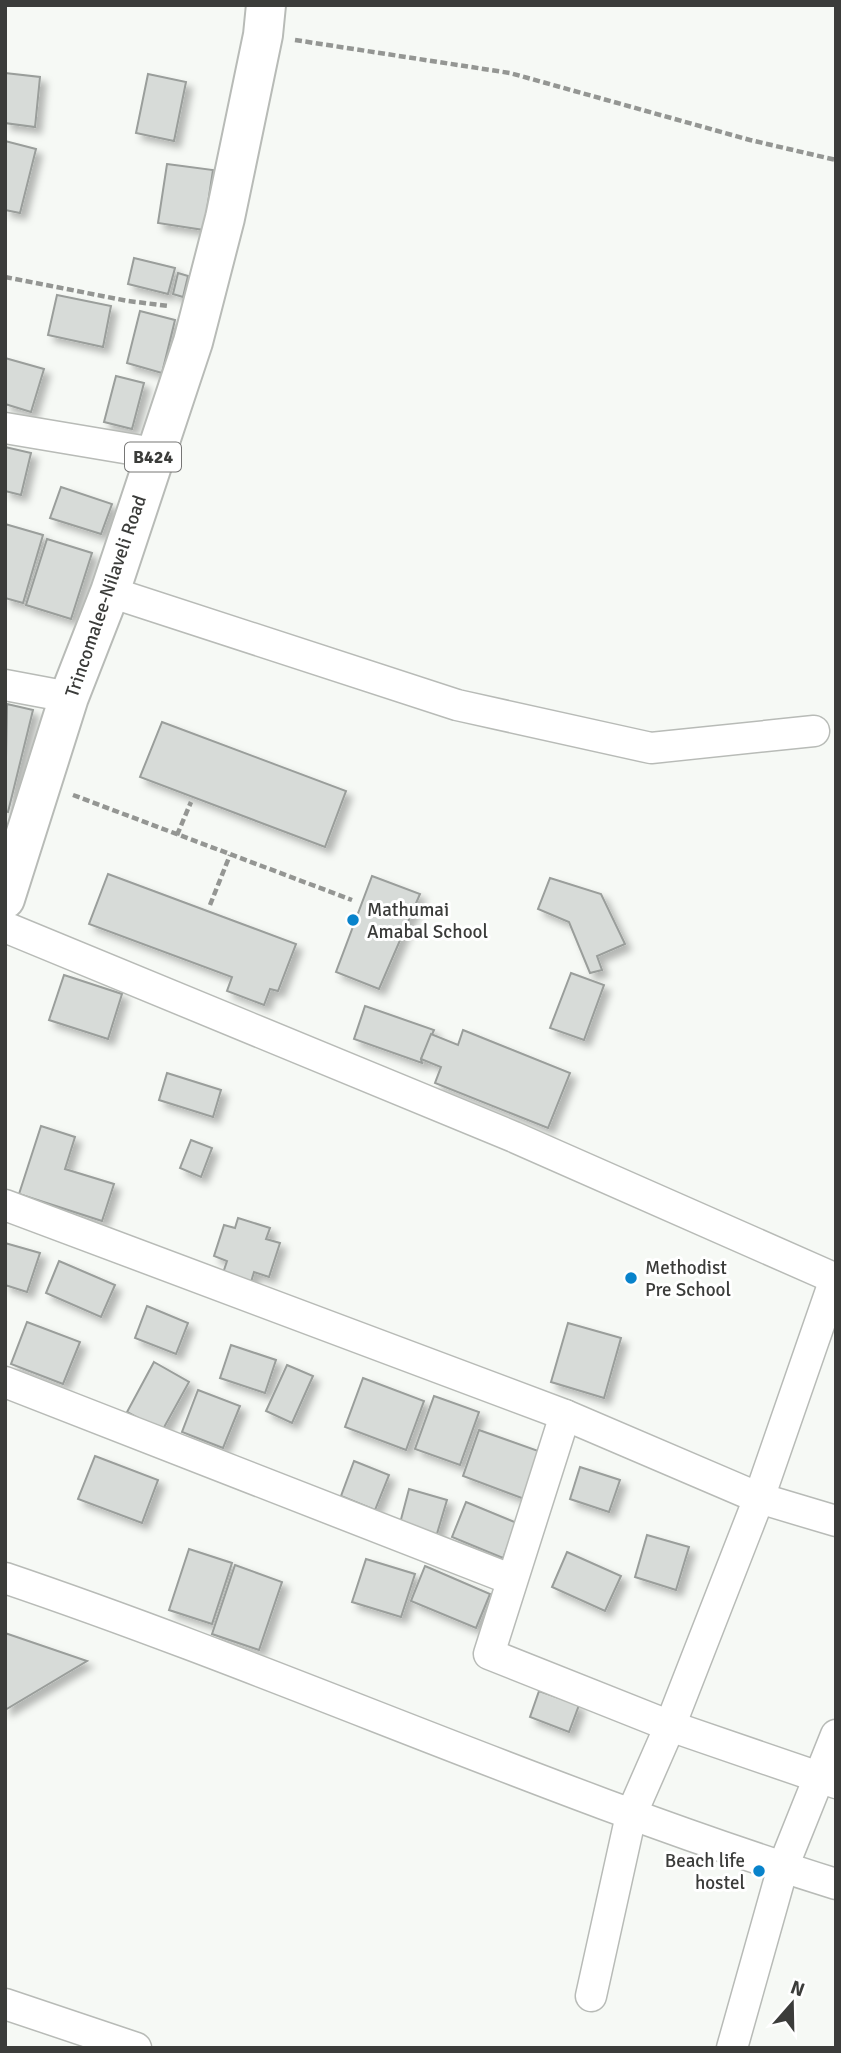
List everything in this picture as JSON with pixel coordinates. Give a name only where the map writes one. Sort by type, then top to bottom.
[{"type":"main road","name":"Trincomalee-Nilaveli Road","points":[[5,899],[69,696],[110,592],[201,310],[225,218],[264,20]]},
{"type":"street","points":[[5,428],[154,453]]},
{"type":"street","points":[[110,592],[457,705],[651,747],[814,731]]},
{"type":"street","points":[[5,685],[69,696]]},
{"type":"street","points":[[5,927],[502,1132],[835,1279],[759,1498],[670,1726],[631,1815],[591,1996]]},
{"type":"street","points":[[5,1206],[565,1415],[759,1498],[836,1521]]},
{"type":"street","points":[[5,1382],[510,1579]]},
{"type":"street","points":[[565,1415],[510,1579],[489,1654],[670,1726],[828,1779]]},
{"type":"street","points":[[5,1578],[107,1613],[631,1815],[836,1884]]},
{"type":"street","points":[[732,2048],[783,1867],[828,1779],[836,1735]]},
{"type":"street","points":[[5,2004],[136,2048]]},
{"type":"path","points":[[264,20],[510,73],[750,140],[836,160]]},
{"type":"path","points":[[5,276],[128,302],[201,310]]},
{"type":"path","points":[[43,783],[352,900]]},
{"type":"path","points":[[177,835],[191,802]]},
{"type":"path","points":[[210,905],[230,855]]},
{"type":"building","points":[[5,73],[40,77],[35,127],[5,123]]},
{"type":"building","points":[[148,74],[186,82],[174,141],[136,133]]},
{"type":"building","points":[[5,141],[36,149],[20,213],[5,210]]},
{"type":"building","points":[[167,164],[213,170],[204,230],[158,223]]},
{"type":"building","points":[[134,258],[175,268],[168,294],[128,284]]},
{"type":"building","points":[[178,273],[188,276],[183,297],[173,294]]},
{"type":"building","points":[[57,295],[111,306],[103,347],[48,335]]},
{"type":"building","points":[[140,311],[175,320],[162,373],[127,363]]},
{"type":"building","points":[[5,358],[44,369],[31,412],[5,404]]},
{"type":"building","points":[[116,376],[144,383],[132,429],[104,422]]},
{"type":"building","points":[[5,447],[31,453],[21,495],[5,491]]},
{"type":"building","points":[[61,487],[112,504],[101,534],[50,518]]},
{"type":"building","points":[[5,524],[43,535],[23,603],[5,598]]},
{"type":"building","points":[[47,539],[92,553],[71,619],[26,605]]},
{"type":"building","points":[[7,704],[33,710],[8,812],[5,811]]},
{"type":"building","points":[[162,722],[346,791],[325,847],[140,777]]},
{"type":"building","points":[[108,874],[296,944],[278,991],[270,989],[264,1005],[227,991],[232,977],[89,924]]},
{"type":"building","points":[[372,876],[420,894],[379,989],[336,972]]},
{"type":"building","points":[[550,878],[601,894],[625,944],[597,956],[602,970],[590,973],[569,922],[538,909]]},
{"type":"building","points":[[571,973],[604,985],[584,1040],[550,1028]]},
{"type":"building","points":[[64,975],[122,994],[108,1039],[49,1020]]},
{"type":"building","points":[[365,1006],[434,1030],[421,1059],[422,1063],[354,1039]]},
{"type":"building","points":[[463,1030],[570,1073],[548,1128],[435,1083],[441,1067],[421,1059],[431,1034],[458,1045]]},
{"type":"building","points":[[167,1073],[221,1090],[213,1117],[159,1100]]},
{"type":"building","points":[[41,1126],[75,1137],[65,1169],[114,1184],[102,1221],[19,1194]]},
{"type":"building","points":[[191,1140],[212,1148],[201,1177],[180,1168]]},
{"type":"building","points":[[238,1218],[270,1228],[266,1239],[280,1243],[269,1277],[254,1272],[251,1282],[223,1273],[227,1261],[214,1256],[224,1225],[235,1228]]},
{"type":"building","points":[[5,1243],[40,1253],[27,1292],[5,1285]]},
{"type":"building","points":[[59,1261],[115,1285],[101,1317],[46,1293]]},
{"type":"building","points":[[147,1306],[188,1323],[176,1354],[135,1338]]},
{"type":"building","points":[[27,1322],[80,1342],[63,1384],[11,1364]]},
{"type":"building","points":[[568,1323],[621,1338],[604,1398],[551,1382]]},
{"type":"building","points":[[231,1345],[276,1360],[265,1393],[220,1378]]},
{"type":"building","points":[[154,1362],[189,1382],[162,1431],[127,1412]]},
{"type":"building","points":[[287,1365],[313,1376],[292,1423],[266,1411]]},
{"type":"building","points":[[363,1378],[424,1401],[406,1450],[345,1427]]},
{"type":"building","points":[[198,1390],[240,1406],[223,1448],[182,1432]]},
{"type":"building","points":[[434,1396],[479,1412],[460,1465],[415,1449]]},
{"type":"building","points":[[479,1430],[544,1453],[527,1500],[463,1476]]},
{"type":"building","points":[[95,1456],[158,1480],[142,1523],[78,1499]]},
{"type":"building","points":[[354,1461],[389,1475],[375,1510],[341,1496]]},
{"type":"building","points":[[580,1467],[620,1480],[609,1512],[570,1499]]},
{"type":"building","points":[[409,1489],[447,1500],[436,1537],[399,1527]]},
{"type":"building","points":[[466,1502],[517,1523],[503,1558],[452,1537]]},
{"type":"building","points":[[647,1535],[689,1547],[676,1590],[635,1577]]},
{"type":"building","points":[[189,1549],[232,1563],[212,1624],[169,1610]]},
{"type":"building","points":[[567,1552],[621,1576],[605,1611],[552,1587]]},
{"type":"building","points":[[366,1559],[415,1574],[401,1617],[352,1602]]},
{"type":"building","points":[[235,1565],[282,1582],[259,1650],[212,1634]]},
{"type":"building","points":[[425,1566],[490,1594],[476,1628],[411,1601]]},
{"type":"building","points":[[5,1633],[87,1661],[5,1710]]},
{"type":"building","points":[[539,1691],[579,1705],[569,1732],[530,1717]]},
{"type":"place","name":"Mathumai Amabal School","points":[[353,920]]},
{"type":"place","name":"Methodist Pre School","points":[[631,1278]]},
{"type":"place","name":"Beach life hostel","points":[[759,1871]]}]
